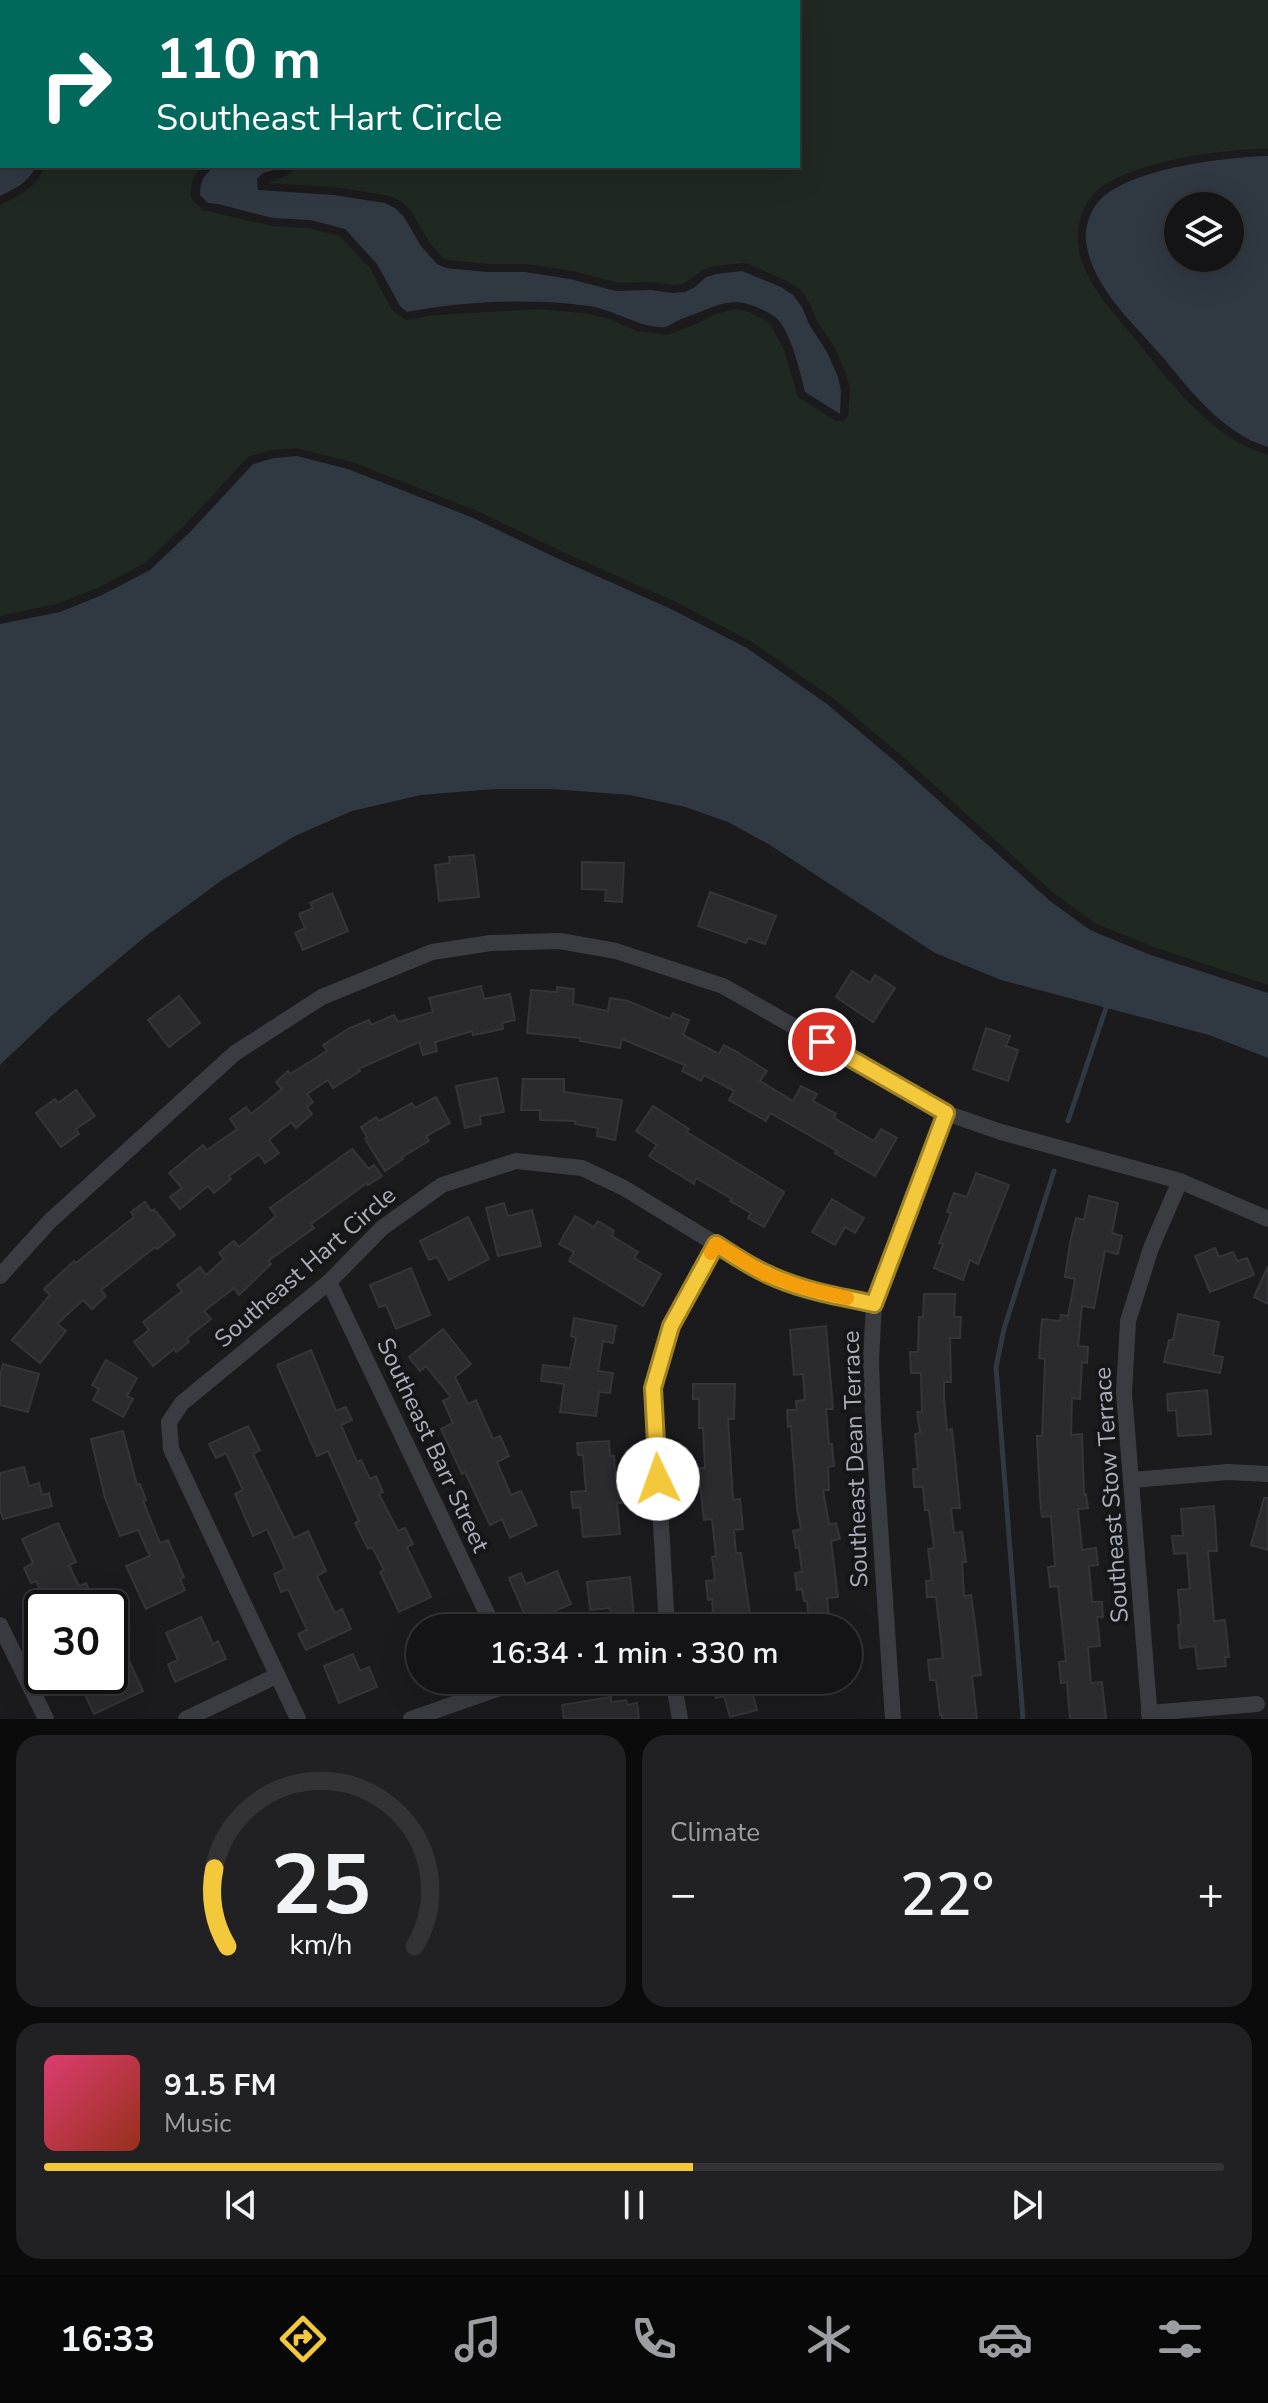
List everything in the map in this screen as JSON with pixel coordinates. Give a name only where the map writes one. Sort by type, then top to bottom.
[{"type":"street","points":[[0,1276],[50,1221],[235,1053],[322,997],[432,952],[491,943],[560,941],[616,951],[723,986],[946,1113],[1001,1132],[1180,1181],[1268,1219]]},
{"type":"street","name":"Southeast Dean Terrace","points":[[893,1719],[873,1421],[871,1360],[874,1304],[946,1113]]},
{"type":"street","name":"Southeast Hart Circle","points":[[298,1719],[171,1449],[169,1422],[182,1403],[329,1282],[382,1228],[442,1185],[516,1161],[582,1168],[624,1188],[765,1274],[874,1304]]},
{"type":"street","name":"Southeast Stow Terrace","points":[[1150,1716],[1124,1393],[1128,1321],[1151,1248],[1180,1181]]},
{"type":"street","points":[[666,1614],[653,1388],[671,1326],[716,1244]]},
{"type":"street","name":"Southeast Barr Street","points":[[329,1282],[487,1614]]},
{"type":"street","points":[[1132,1480],[1228,1472],[1268,1474]]},
{"type":"street","points":[[0,1625],[46,1719]]},
{"type":"street","points":[[186,1719],[276,1676]]},
{"type":"street","points":[[411,1719],[481,1694]]},
{"type":"street","points":[[676,1694],[680,1719]]},
{"type":"street","points":[[1150,1716],[1257,1704]]},
{"type":"shaded area","points":[[800,0],[1268,0],[1268,149],[1202,154],[1127,173],[1108,183],[1088,201],[1081,218],[1078,244],[1082,262],[1093,285],[1168,379],[1213,425],[1248,447],[1268,455],[1268,985],[1151,946],[1095,923],[1056,895],[833,698],[752,642],[676,602],[475,510],[352,462],[297,448],[271,450],[248,457],[145,563],[98,588],[57,604],[0,616],[0,205],[32,185],[44,168],[201,168],[194,177],[191,198],[202,210],[272,226],[308,228],[340,236],[370,268],[392,310],[406,320],[433,315],[540,309],[590,314],[637,331],[666,335],[712,315],[734,309],[749,312],[770,323],[784,350],[798,397],[836,421],[844,421],[848,416],[850,389],[846,374],[835,348],[801,290],[746,263],[713,266],[683,284],[673,285],[618,283],[573,271],[527,264],[448,260],[429,242],[411,211],[402,202],[390,196],[334,187],[266,183],[298,168],[800,168]]},
{"type":"shaded area","points":[[1268,156],[1268,447],[1235,431],[1207,408],[1114,301],[1089,257],[1086,229],[1092,211],[1103,197],[1137,178],[1206,162]]},
{"type":"shaded area","points":[[0,168],[35,168],[25,181],[0,196]]},
{"type":"shaded area","points":[[213,168],[280,168],[263,173],[257,179],[258,190],[333,195],[385,203],[404,217],[421,246],[437,264],[446,268],[525,272],[616,291],[672,293],[685,292],[706,277],[742,271],[781,287],[793,295],[802,307],[838,377],[840,414],[805,392],[784,328],[772,315],[758,308],[736,302],[726,303],[665,327],[648,325],[589,306],[544,302],[475,303],[407,312],[400,306],[377,264],[345,229],[310,220],[273,218],[208,203],[200,195],[205,175]]},
{"type":"shaded area","points":[[297,456],[348,469],[471,517],[671,609],[747,648],[827,704],[1050,901],[1090,930],[1148,954],[1268,993],[1268,1058],[1209,1035],[1001,980],[935,953],[770,845],[728,822],[685,807],[630,795],[551,789],[495,789],[421,795],[352,811],[295,836],[222,880],[146,936],[59,1009],[0,1065],[0,624],[60,612],[150,570],[253,464]]},
{"type":"building","points":[[474,855],[479,897],[439,901],[435,865],[450,863],[449,857]]},
{"type":"building","points":[[582,862],[624,863],[622,902],[605,901],[606,890],[582,889]]},
{"type":"building","points":[[710,892],[776,916],[765,944],[748,938],[746,943],[698,926]]},
{"type":"building","points":[[332,893],[348,931],[303,950],[295,933],[305,928],[299,914],[313,908],[310,903]]},
{"type":"building","points":[[852,971],[870,983],[875,975],[895,988],[873,1022],[836,997]]},
{"type":"building","points":[[481,986],[484,999],[510,994],[515,1020],[502,1023],[503,1029],[473,1035],[472,1031],[435,1042],[437,1051],[423,1055],[419,1042],[358,1069],[360,1071],[333,1088],[328,1080],[307,1094],[313,1102],[307,1107],[312,1114],[296,1128],[291,1122],[269,1140],[279,1153],[265,1163],[259,1154],[229,1176],[231,1179],[214,1193],[208,1186],[180,1209],[170,1197],[182,1188],[169,1173],[203,1145],[207,1150],[237,1129],[230,1119],[246,1107],[251,1114],[282,1089],[276,1082],[288,1071],[290,1074],[327,1051],[323,1045],[369,1020],[371,1025],[394,1015],[398,1022],[433,1012],[429,998]]},
{"type":"building","points":[[557,987],[574,989],[573,1004],[608,1011],[610,998],[628,1001],[670,1019],[673,1013],[689,1020],[683,1035],[719,1054],[724,1045],[737,1052],[767,1071],[760,1081],[793,1101],[801,1086],[817,1094],[813,1101],[836,1114],[834,1118],[874,1141],[881,1129],[897,1138],[875,1176],[770,1113],[766,1121],[729,1100],[734,1091],[704,1075],[701,1081],[682,1071],[685,1065],[622,1039],[620,1048],[580,1041],[580,1038],[527,1033],[531,990],[557,992]]},
{"type":"building","points":[[179,996],[200,1023],[169,1047],[148,1020]]},
{"type":"building","points":[[986,1028],[1010,1036],[1006,1046],[1018,1050],[1008,1081],[973,1069]]},
{"type":"building","points":[[497,1078],[504,1112],[480,1116],[481,1124],[465,1128],[456,1086]]},
{"type":"building","points":[[523,1079],[564,1079],[564,1092],[622,1100],[615,1140],[597,1136],[598,1128],[575,1124],[576,1121],[540,1120],[540,1110],[521,1110]]},
{"type":"building","points":[[76,1090],[95,1116],[76,1129],[79,1134],[61,1147],[36,1113],[55,1099],[58,1103]]},
{"type":"building","points":[[436,1097],[450,1123],[426,1136],[429,1141],[385,1171],[361,1127],[376,1117],[379,1121],[412,1103],[415,1108]]},
{"type":"building","points":[[653,1106],[689,1129],[687,1132],[784,1192],[764,1227],[748,1218],[751,1213],[730,1201],[732,1199],[696,1178],[694,1184],[649,1156],[657,1145],[636,1131]]},
{"type":"building","points":[[352,1149],[369,1169],[374,1165],[382,1176],[367,1183],[311,1224],[314,1228],[268,1261],[271,1264],[239,1295],[234,1288],[204,1311],[211,1319],[187,1338],[189,1342],[176,1352],[174,1349],[153,1366],[134,1342],[149,1330],[143,1322],[182,1291],[177,1285],[200,1267],[206,1275],[224,1259],[219,1253],[234,1241],[239,1247],[276,1216],[270,1208]]},
{"type":"building","points":[[976,1173],[1009,1185],[978,1264],[970,1260],[963,1280],[934,1268],[943,1244],[939,1243],[951,1213],[947,1212],[954,1193],[967,1197]]},
{"type":"building","points":[[1089,1196],[1118,1203],[1112,1233],[1122,1236],[1118,1254],[1105,1251],[1094,1308],[1082,1306],[1078,1346],[1088,1347],[1087,1363],[1082,1362],[1080,1399],[1072,1398],[1071,1435],[1082,1434],[1084,1495],[1088,1508],[1078,1509],[1082,1550],[1096,1548],[1098,1565],[1089,1566],[1092,1602],[1102,1602],[1103,1617],[1097,1617],[1100,1646],[1088,1647],[1091,1683],[1102,1682],[1106,1719],[1070,1719],[1067,1682],[1061,1683],[1059,1662],[1066,1661],[1058,1586],[1050,1587],[1048,1567],[1055,1566],[1051,1516],[1042,1517],[1040,1498],[1037,1436],[1042,1436],[1045,1359],[1039,1358],[1042,1319],[1060,1321],[1061,1315],[1068,1316],[1075,1279],[1065,1277],[1070,1243],[1076,1218],[1084,1220]]},
{"type":"building","points":[[832,1199],[864,1218],[855,1233],[845,1227],[835,1245],[812,1232]]},
{"type":"building","points":[[145,1202],[175,1235],[101,1290],[106,1296],[92,1309],[83,1300],[57,1324],[66,1331],[40,1363],[12,1340],[50,1295],[44,1289],[74,1261],[76,1263],[134,1217],[131,1212]]},
{"type":"building","points":[[504,1203],[508,1216],[532,1210],[541,1246],[498,1256],[486,1208]]},
{"type":"building","points":[[575,1216],[594,1227],[598,1221],[614,1231],[612,1236],[638,1252],[634,1258],[661,1274],[643,1306],[569,1261],[574,1252],[559,1244]]},
{"type":"building","points":[[468,1217],[489,1259],[449,1280],[437,1257],[429,1260],[420,1241]]},
{"type":"building","points":[[1215,1248],[1219,1257],[1233,1252],[1237,1261],[1247,1258],[1254,1275],[1210,1292],[1195,1256]]},
{"type":"building","points":[[1268,1266],[1268,1304],[1254,1297]]},
{"type":"building","points":[[411,1268],[430,1315],[396,1329],[386,1305],[379,1307],[370,1285]]},
{"type":"building","points":[[924,1294],[955,1294],[954,1317],[961,1317],[960,1338],[950,1338],[951,1382],[944,1382],[944,1399],[947,1430],[952,1429],[960,1508],[951,1508],[954,1533],[962,1532],[966,1562],[962,1562],[964,1596],[971,1595],[981,1675],[972,1676],[977,1719],[942,1719],[936,1680],[930,1680],[928,1660],[943,1658],[936,1597],[927,1597],[926,1581],[932,1580],[928,1549],[934,1548],[929,1510],[925,1510],[923,1487],[914,1487],[913,1469],[918,1469],[915,1434],[920,1433],[917,1412],[922,1412],[921,1373],[911,1373],[910,1352],[918,1352],[919,1317],[923,1317]]},
{"type":"building","points":[[1178,1314],[1219,1322],[1213,1355],[1223,1357],[1220,1373],[1164,1362],[1169,1340],[1173,1340]]},
{"type":"building","points":[[574,1318],[616,1326],[613,1343],[603,1341],[598,1371],[613,1373],[610,1393],[599,1392],[596,1416],[560,1412],[564,1384],[541,1381],[543,1365],[570,1368],[576,1338],[571,1336]]},
{"type":"building","points":[[826,1326],[833,1409],[826,1409],[834,1466],[828,1467],[829,1490],[823,1490],[829,1524],[836,1523],[840,1539],[831,1541],[838,1597],[827,1598],[829,1614],[808,1614],[802,1589],[797,1590],[795,1573],[802,1572],[799,1547],[796,1548],[793,1531],[801,1529],[787,1410],[797,1410],[796,1401],[805,1400],[803,1374],[794,1375],[790,1330]]},
{"type":"building","points":[[443,1329],[471,1364],[455,1377],[468,1404],[476,1400],[493,1439],[500,1436],[509,1456],[497,1462],[511,1495],[521,1491],[537,1525],[510,1538],[502,1519],[490,1525],[441,1429],[453,1423],[443,1401],[451,1397],[426,1366],[420,1371],[409,1357]]},
{"type":"building","points":[[311,1350],[336,1411],[346,1407],[352,1420],[341,1425],[357,1462],[361,1460],[370,1479],[376,1476],[383,1492],[379,1494],[398,1531],[405,1528],[413,1544],[407,1547],[431,1597],[399,1612],[380,1572],[384,1570],[372,1547],[368,1549],[355,1523],[359,1521],[328,1451],[317,1456],[277,1365]]},
{"type":"building","points":[[106,1360],[137,1378],[127,1396],[133,1399],[123,1417],[93,1400],[99,1389],[92,1385]]},
{"type":"building","points":[[3,1364],[39,1374],[28,1412],[0,1405]]},
{"type":"building","points":[[693,1384],[735,1384],[734,1419],[728,1419],[733,1500],[740,1499],[743,1529],[734,1530],[736,1553],[741,1553],[750,1614],[713,1614],[712,1599],[708,1600],[706,1581],[715,1580],[712,1557],[716,1556],[712,1519],[704,1520],[700,1485],[696,1485],[695,1468],[705,1468],[703,1428],[699,1428],[699,1399],[693,1399]]},
{"type":"building","points":[[1207,1390],[1211,1434],[1178,1436],[1176,1410],[1168,1411],[1167,1394]]},
{"type":"building","points":[[248,1426],[260,1450],[253,1454],[294,1538],[308,1531],[326,1571],[317,1576],[335,1613],[342,1609],[351,1629],[306,1650],[298,1634],[307,1630],[288,1589],[281,1592],[274,1574],[285,1569],[267,1529],[253,1536],[235,1494],[243,1490],[226,1453],[216,1458],[209,1444]]},
{"type":"building","points":[[123,1431],[137,1485],[140,1484],[146,1500],[143,1501],[160,1543],[168,1540],[184,1577],[180,1579],[185,1590],[146,1609],[126,1566],[150,1556],[138,1530],[120,1536],[105,1498],[91,1439]]},
{"type":"building","points":[[609,1441],[610,1456],[614,1456],[616,1488],[620,1488],[622,1503],[617,1503],[620,1534],[583,1537],[580,1507],[573,1508],[571,1492],[586,1491],[583,1455],[578,1455],[577,1443]]},
{"type":"building","points":[[24,1467],[29,1486],[39,1483],[42,1495],[49,1493],[52,1506],[3,1519],[0,1473]]},
{"type":"building","points":[[1264,1498],[1268,1498],[1268,1550],[1251,1545]]},
{"type":"building","points":[[1214,1506],[1217,1551],[1208,1551],[1214,1621],[1225,1620],[1229,1657],[1225,1657],[1226,1666],[1198,1669],[1195,1646],[1180,1648],[1178,1590],[1190,1589],[1187,1553],[1174,1554],[1172,1536],[1183,1536],[1181,1509]]},
{"type":"building","points":[[58,1523],[76,1562],[69,1565],[79,1586],[86,1583],[89,1590],[40,1590],[36,1581],[31,1583],[24,1568],[33,1563],[22,1539]]},
{"type":"building","points":[[557,1571],[571,1604],[548,1614],[524,1614],[509,1578],[521,1573],[526,1584]]},
{"type":"building","points":[[630,1577],[634,1614],[611,1614],[610,1608],[590,1610],[587,1582]]},
{"type":"building","points":[[201,1617],[213,1644],[218,1641],[226,1659],[175,1682],[168,1664],[178,1660],[166,1633]]},
{"type":"building","points":[[353,1654],[360,1671],[369,1667],[377,1687],[339,1703],[324,1666]]},
{"type":"building","points":[[128,1658],[143,1691],[94,1714],[85,1694],[128,1694]]},
{"type":"building","points":[[715,1694],[753,1694],[757,1710],[730,1717],[724,1696],[716,1698]]},
{"type":"building","points":[[611,1697],[611,1702],[626,1700],[627,1705],[637,1703],[639,1719],[564,1719],[562,1705]]},
{"type":"waterway","points":[[1068,1121],[1106,1008]]},
{"type":"waterway","points":[[1023,1719],[996,1367],[1004,1329],[1054,1171]]},
{"type":"slow traffic","points":[[711,1253],[716,1244],[765,1274],[804,1288],[847,1298]]},
{"type":"route","points":[[658,1479],[653,1388],[671,1326],[716,1244],[765,1274],[804,1288],[874,1304],[946,1113],[822,1042]]}]
